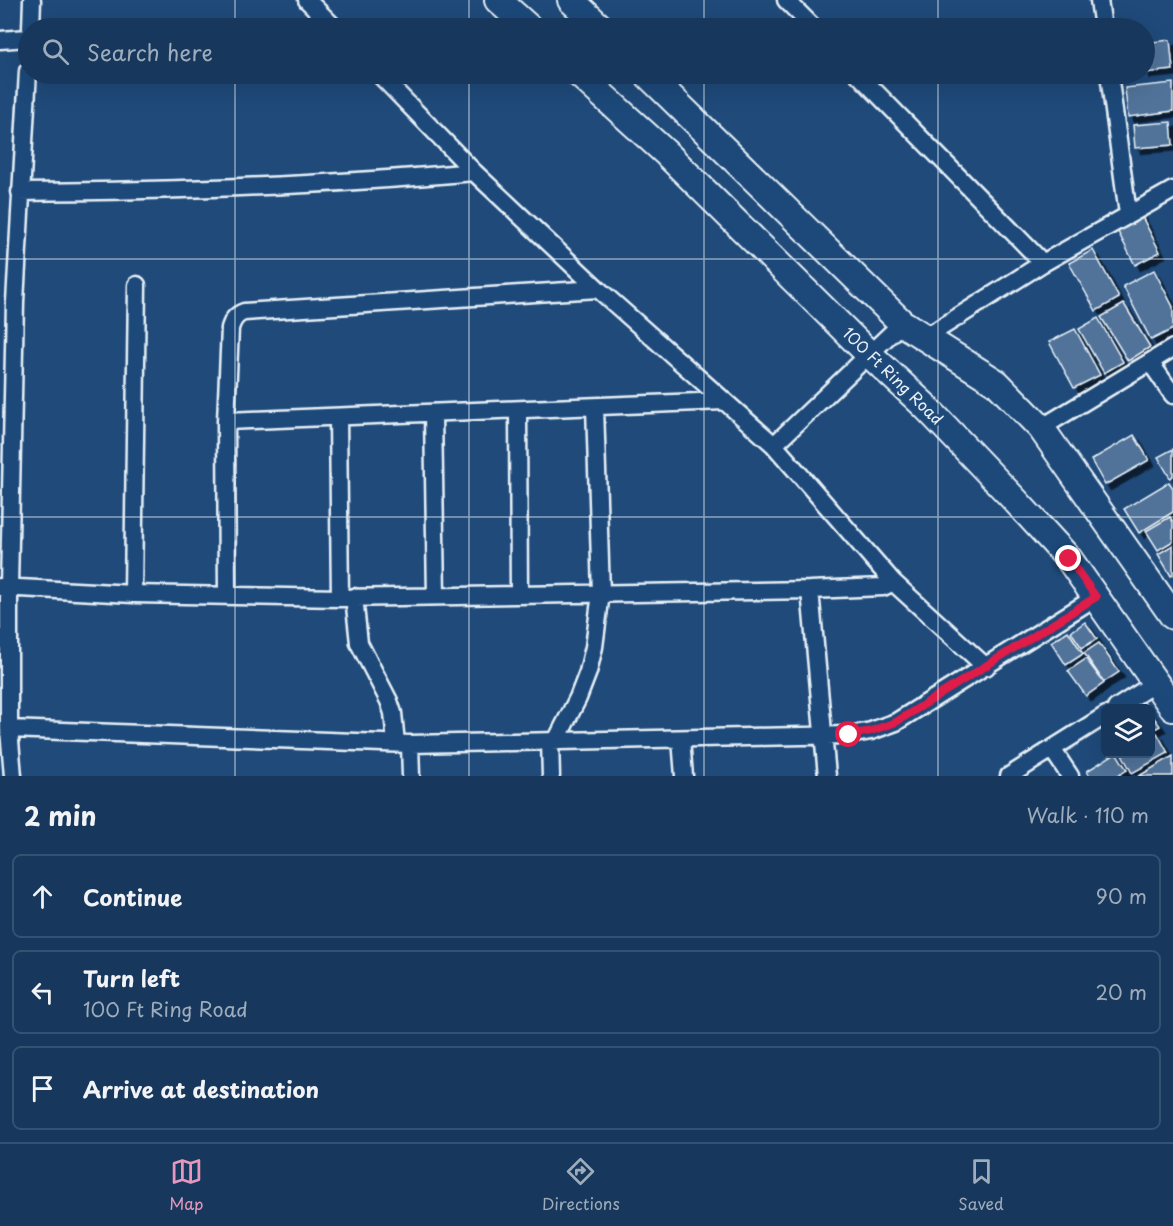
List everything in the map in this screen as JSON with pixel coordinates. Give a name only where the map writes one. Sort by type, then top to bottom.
[{"type":"main road","points":[[498,0],[518,18]]},
{"type":"main road","points":[[571,0],[590,18]]},
{"type":"main road","name":"100 Ft Ring Road","points":[[590,84],[667,153],[869,354],[925,406],[1013,498],[1069,559],[1173,708]]},
{"type":"main road","points":[[657,84],[902,323],[997,383],[1041,428],[1173,616]]},
{"type":"street","points":[[31,18],[32,0]]},
{"type":"street","points":[[308,0],[325,18]]},
{"type":"street","points":[[786,0],[804,18]]},
{"type":"street","points":[[1100,0],[1102,18]]},
{"type":"street","points":[[0,40],[18,39]]},
{"type":"street","points":[[13,776],[9,729],[5,587],[7,301],[20,192],[27,84]]},
{"type":"street","points":[[388,84],[474,172],[598,289],[774,445],[893,582],[986,667]]},
{"type":"street","points":[[868,84],[1043,263]]},
{"type":"street","points":[[1110,84],[1128,214]]},
{"type":"street","points":[[20,192],[146,191],[407,178],[474,172]]},
{"type":"street","points":[[926,337],[1043,263],[1173,190]]},
{"type":"street","points":[[133,594],[137,285]]},
{"type":"street","points":[[227,596],[226,422],[230,328],[232,320],[238,315],[244,312],[598,289]]},
{"type":"street","points":[[774,445],[902,323]]},
{"type":"street","points":[[1041,428],[1173,348]]},
{"type":"street","points":[[1150,362],[1173,395]]},
{"type":"street","points":[[226,422],[724,401]]},
{"type":"street","points":[[551,776],[553,741],[578,698],[588,672],[594,647],[601,593],[595,407]]},
{"type":"street","points":[[518,411],[519,595]]},
{"type":"street","points":[[433,414],[436,596]]},
{"type":"street","points":[[338,417],[347,598],[359,643],[393,713],[411,776]]},
{"type":"street","points":[[5,587],[133,594],[347,598],[810,590],[883,587],[893,582]]},
{"type":"street","points":[[810,590],[827,776]]},
{"type":"street","points":[[9,729],[403,744],[824,737],[871,731],[896,722],[1096,597]]},
{"type":"street","points":[[1122,704],[1155,683]]},
{"type":"street","points":[[1010,776],[1101,718]]},
{"type":"street","points":[[681,739],[684,776]]},
{"type":"street","points":[[1052,749],[1070,776]]},
{"type":"building","points":[[1170,40],[1173,70],[1155,72],[1155,42]]},
{"type":"building","points":[[1173,83],[1173,111],[1128,117],[1125,88]]},
{"type":"building","points":[[1171,122],[1173,145],[1135,148],[1133,125]]},
{"type":"building","points":[[1140,213],[1160,252],[1135,265],[1115,226]]},
{"type":"building","points":[[1093,250],[1119,298],[1096,311],[1069,263]]},
{"type":"building","points":[[1154,270],[1173,307],[1173,329],[1151,340],[1123,286]]},
{"type":"building","points":[[1124,304],[1150,347],[1128,361],[1101,317]]},
{"type":"building","points":[[1098,318],[1123,362],[1104,373],[1079,329]]},
{"type":"building","points":[[1075,329],[1100,375],[1074,388],[1049,342]]},
{"type":"building","points":[[1134,435],[1149,460],[1105,485],[1091,460]]},
{"type":"building","points":[[1173,449],[1173,476],[1170,478],[1158,457]]},
{"type":"building","points":[[1169,482],[1173,488],[1173,512],[1139,533],[1124,509]]},
{"type":"building","points":[[1170,517],[1173,522],[1173,541],[1158,550],[1146,531]]},
{"type":"building","points":[[1173,545],[1173,575],[1171,576],[1158,554]]},
{"type":"building","points":[[1085,622],[1097,639],[1082,648],[1071,632]]},
{"type":"building","points":[[1068,631],[1083,654],[1066,665],[1051,642]]},
{"type":"building","points":[[1099,643],[1119,672],[1104,682],[1084,653]]},
{"type":"building","points":[[1086,659],[1104,683],[1086,696],[1068,671]]},
{"type":"building","points":[[1155,719],[1160,726],[1155,729]]},
{"type":"building","points":[[1157,733],[1168,753],[1132,773],[1124,758],[1155,758],[1155,734]]},
{"type":"building","points":[[1173,756],[1173,776],[1139,776]]},
{"type":"building","points":[[1108,758],[1120,758],[1127,770],[1117,776],[1090,776],[1087,771]]},
{"type":"route","points":[[849,735],[871,731],[896,722],[1096,597],[1069,559]]}]
